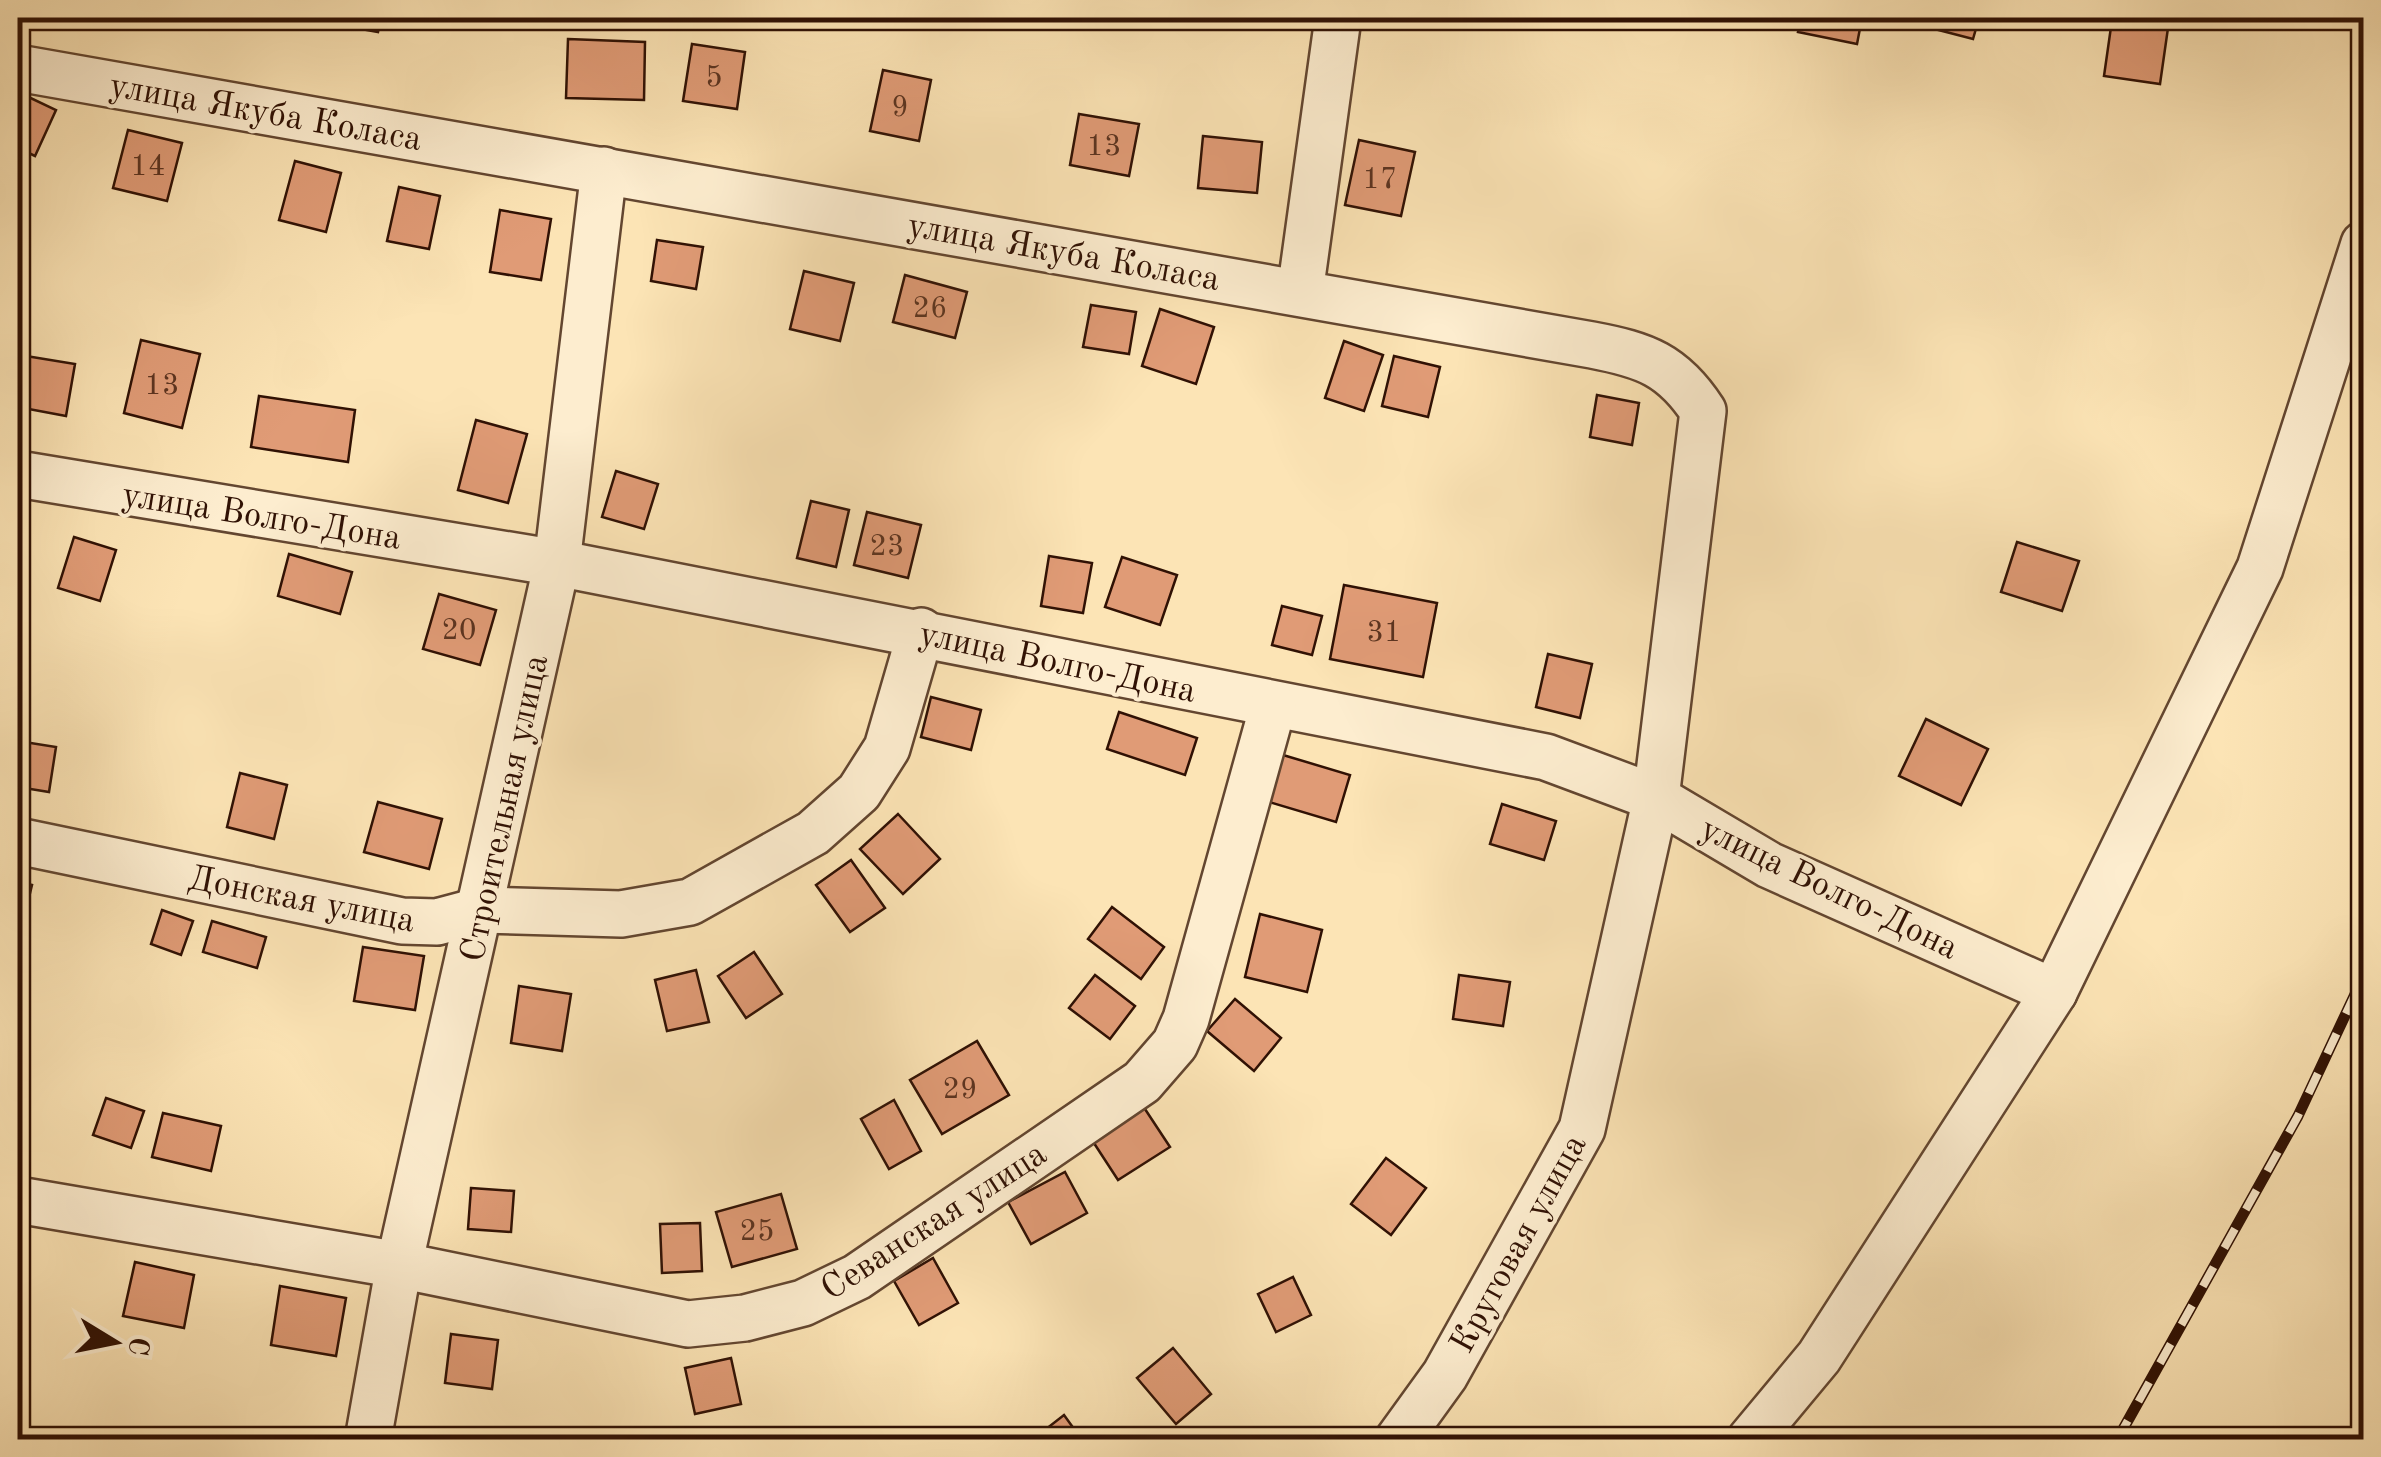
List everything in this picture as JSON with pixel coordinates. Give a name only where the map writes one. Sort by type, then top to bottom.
[{"type":"street","points":[[1300,293],[1338,18]]},
{"type":"street","name":"улица Якуба Коласа","points":[[18,68],[1300,293],[1625,352],[1657,363],[1684,381],[1703,412],[1656,798]]},
{"type":"street","name":"Строительная улица","points":[[368,1440],[399,1266],[558,563],[604,170]]},
{"type":"street","points":[[1750,1440],[1819,1356],[2054,992],[2260,568],[2364,244]]},
{"type":"street","name":"улица Волго-Дона","points":[[18,474],[558,563],[922,631],[1273,706],[1546,757],[1656,798],[1769,866],[2054,992]]},
{"type":"street","name":"Донская улица","points":[[18,842],[402,921],[436,922],[482,910],[621,914],[660,910],[690,902],[813,833],[859,792],[888,748],[922,631]]},
{"type":"street","name":"Севанская улица","points":[[18,1200],[399,1266],[688,1324],[746,1318],[803,1303],[857,1276],[1142,1082],[1176,1044],[1196,990],[1273,706]]},
{"type":"street","name":"Круговая улица","points":[[1398,1440],[1445,1375],[1582,1130],[1656,798]]},
{"type":"building","points":[[300,18],[381,18],[378,32]]},
{"type":"building","points":[[1801,18],[1862,18],[1857,44],[1798,32]]},
{"type":"building","points":[[1929,18],[1979,18],[1973,39],[1927,27]]},
{"type":"building","points":[[2112,20],[2168,28],[2160,84],[2104,76]]},
{"type":"building","points":[[568,39],[645,42],[644,100],[566,98]]},
{"type":"building","points":[[692,44],[745,52],[737,109],[683,101]]},
{"type":"building","points":[[883,70],[931,80],[919,141],[870,131]]},
{"type":"building","points":[[18,92],[56,110],[35,156],[18,148]]},
{"type":"building","points":[[1079,114],[1139,124],[1129,176],[1070,165]]},
{"type":"building","points":[[128,130],[182,143],[167,201],[113,188]]},
{"type":"building","points":[[1203,136],[1262,142],[1257,193],[1198,188]]},
{"type":"building","points":[[1359,140],[1415,152],[1401,216],[1345,205]]},
{"type":"building","points":[[295,161],[341,173],[326,232],[279,220]]},
{"type":"building","points":[[399,187],[440,196],[429,249],[387,241]]},
{"type":"building","points":[[500,210],[551,219],[541,280],[490,272]]},
{"type":"building","points":[[657,240],[703,247],[696,289],[651,281]]},
{"type":"building","points":[[804,271],[854,283],[840,341],[790,329]]},
{"type":"building","points":[[905,275],[967,292],[955,338],[893,322]]},
{"type":"building","points":[[1091,305],[1136,312],[1129,354],[1083,347]]},
{"type":"building","points":[[1160,309],[1214,327],[1196,384],[1142,366]]},
{"type":"building","points":[[141,340],[200,354],[182,428],[124,413]]},
{"type":"building","points":[[1344,341],[1383,355],[1364,411],[1325,398]]},
{"type":"building","points":[[26,356],[75,364],[66,416],[18,407]]},
{"type":"building","points":[[1394,356],[1440,367],[1428,417],[1382,406]]},
{"type":"building","points":[[1597,395],[1639,403],[1632,445],[1590,437]]},
{"type":"building","points":[[259,396],[355,410],[348,462],[251,447]]},
{"type":"building","points":[[476,420],[527,434],[508,503],[458,490]]},
{"type":"building","points":[[616,471],[658,484],[644,529],[602,517]]},
{"type":"building","points":[[811,501],[849,510],[836,567],[797,558]]},
{"type":"building","points":[[867,512],[921,525],[908,578],[854,565]]},
{"type":"building","points":[[74,537],[116,550],[100,601],[58,588]]},
{"type":"building","points":[[2017,542],[2079,561],[2062,611],[2001,592]]},
{"type":"building","points":[[289,554],[352,572],[340,614],[278,596]]},
{"type":"building","points":[[1049,556],[1092,563],[1083,613],[1041,606]]},
{"type":"building","points":[[1122,557],[1177,575],[1160,625],[1105,607]]},
{"type":"building","points":[[1344,585],[1437,603],[1423,677],[1330,659]]},
{"type":"building","points":[[439,594],[496,610],[480,665],[423,649]]},
{"type":"building","points":[[1282,606],[1322,616],[1312,655],[1272,645]]},
{"type":"building","points":[[1548,654],[1592,664],[1580,718],[1536,707]]},
{"type":"building","points":[[931,697],[981,710],[971,750],[921,737]]},
{"type":"building","points":[[1119,712],[1197,738],[1185,775],[1107,749]]},
{"type":"building","points":[[1926,719],[1988,749],[1961,805],[1899,776]]},
{"type":"building","points":[[18,741],[56,747],[49,792],[18,787]]},
{"type":"building","points":[[1283,755],[1350,775],[1336,822],[1269,802]]},
{"type":"building","points":[[240,773],[287,785],[274,839],[227,827]]},
{"type":"building","points":[[378,802],[442,819],[429,869],[364,852]]},
{"type":"building","points":[[1502,804],[1556,821],[1544,860],[1490,844]]},
{"type":"building","points":[[898,814],[940,859],[903,894],[860,849]]},
{"type":"building","points":[[851,860],[885,908],[850,932],[816,885]]},
{"type":"building","points":[[18,882],[32,885],[20,935],[18,935]]},
{"type":"building","points":[[1112,907],[1164,947],[1141,979],[1088,939]]},
{"type":"building","points":[[162,910],[193,921],[181,955],[151,944]]},
{"type":"building","points":[[1260,914],[1322,930],[1307,992],[1245,977]]},
{"type":"building","points":[[212,921],[266,937],[257,968],[203,952]]},
{"type":"building","points":[[363,947],[424,956],[415,1010],[354,1001]]},
{"type":"building","points":[[754,952],[782,994],[746,1018],[718,976]]},
{"type":"building","points":[[696,970],[709,1022],[667,1031],[655,980]]},
{"type":"building","points":[[1095,975],[1135,1006],[1110,1039],[1069,1008]]},
{"type":"building","points":[[1459,975],[1510,982],[1503,1026],[1453,1019]]},
{"type":"building","points":[[519,986],[571,994],[562,1051],[511,1043]]},
{"type":"building","points":[[1235,999],[1281,1038],[1254,1071],[1207,1031]]},
{"type":"building","points":[[977,1041],[1009,1095],[942,1134],[910,1080]]},
{"type":"building","points":[[106,1098],[144,1111],[131,1148],[93,1135]]},
{"type":"building","points":[[894,1100],[921,1151],[889,1169],[861,1119]]},
{"type":"building","points":[[1141,1103],[1170,1147],[1118,1180],[1090,1137]]},
{"type":"building","points":[[163,1113],[221,1126],[211,1171],[152,1157]]},
{"type":"building","points":[[1386,1158],[1426,1188],[1391,1235],[1351,1204]]},
{"type":"building","points":[[1065,1172],[1087,1213],[1031,1244],[1008,1202]]},
{"type":"building","points":[[471,1188],[514,1191],[511,1232],[468,1229]]},
{"type":"building","points":[[781,1194],[797,1249],[732,1267],[716,1212]]},
{"type":"building","points":[[700,1223],[702,1271],[662,1273],[660,1224]]},
{"type":"building","points":[[933,1258],[958,1303],[919,1325],[894,1281]]},
{"type":"building","points":[[135,1262],[194,1275],[184,1328],[123,1316]]},
{"type":"building","points":[[1293,1277],[1311,1315],[1276,1332],[1258,1294]]},
{"type":"building","points":[[280,1286],[346,1298],[336,1356],[271,1345]]},
{"type":"building","points":[[451,1334],[498,1340],[492,1389],[445,1383]]},
{"type":"building","points":[[1173,1348],[1211,1394],[1176,1424],[1137,1378]]},
{"type":"building","points":[[731,1358],[741,1404],[695,1414],[685,1368]]},
{"type":"building","points":[[1064,1415],[1082,1440],[1032,1440]]},
{"type":"railway","points":[[2117,1440],[2298,1116],[2364,975]]}]
